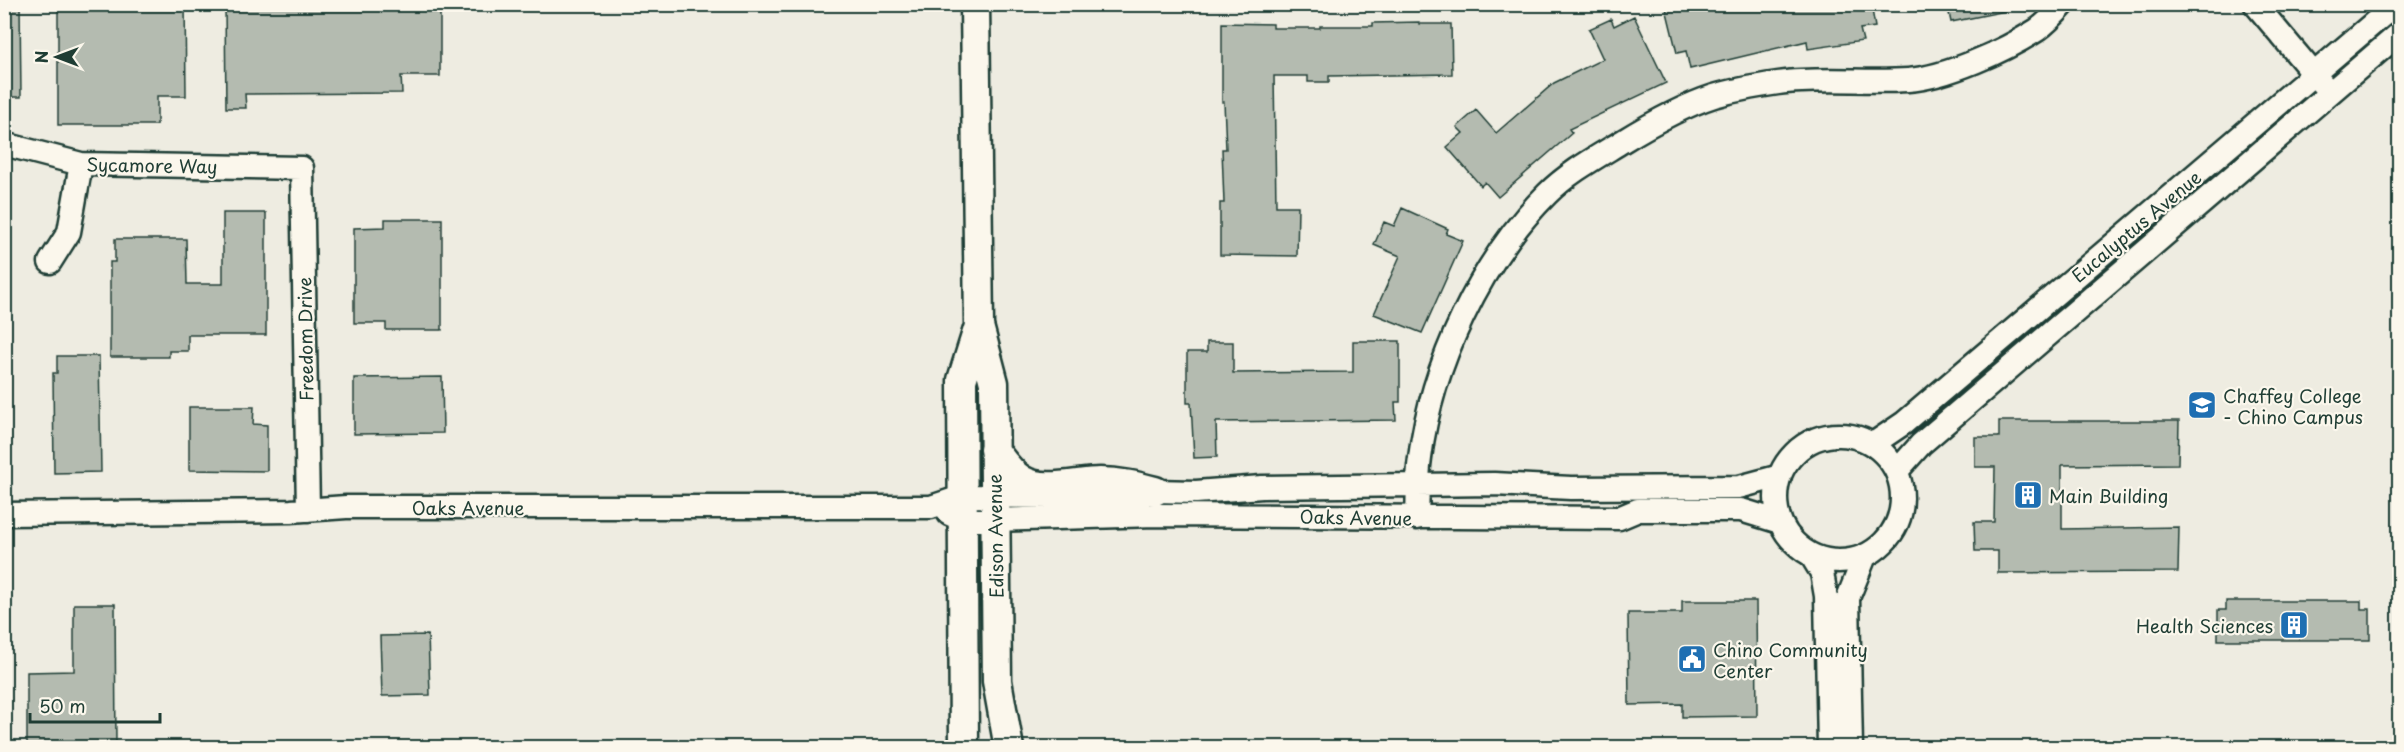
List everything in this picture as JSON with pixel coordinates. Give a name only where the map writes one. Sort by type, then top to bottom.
[{"type":"main road","name":"Edison Avenue","points":[[975,4],[979,326],[994,383],[997,681],[1009,747]]},
{"type":"main road","name":"Edison Avenue","points":[[964,747],[962,380],[979,326]]},
{"type":"main road","points":[[994,450],[1013,473],[1023,481],[1039,486],[1099,482],[1130,484],[1155,491]]},
{"type":"street","points":[[1417,518],[1420,458],[1443,361],[1463,316],[1507,241],[1547,194],[1579,168],[1644,129],[1714,96],[1779,83],[1824,80],[1911,80],[1959,67],[1998,51],[2039,29],[2064,4]]},
{"type":"street","points":[[2255,4],[2329,92]]},
{"type":"street","name":"Eucalyptus Avenue","points":[[1873,444],[1904,423],[2396,4]]},
{"type":"street","name":"Eucalyptus Avenue","points":[[1897,471],[1921,444],[2400,33]]},
{"type":"street","name":"Sycamore Way","points":[[4,144],[81,164],[302,168]]},
{"type":"street","points":[[50,262],[69,232],[81,164]]},
{"type":"street","name":"Freedom Drive","points":[[302,168],[308,510]]},
{"type":"street","points":[[1837,434],[1856,436],[1873,444],[1887,456],[1897,471],[1902,490],[1902,511],[1894,530],[1882,545],[1865,556],[1847,561],[1828,561],[1811,555],[1793,541],[1780,522],[1776,507],[1776,491],[1780,476],[1789,459],[1802,446],[1819,438],[1837,434]]},
{"type":"street","name":"Oaks Avenue","points":[[994,508],[1131,498],[1155,491],[1196,492],[1262,487],[1739,487],[1780,476]]},
{"type":"street","name":"Oaks Avenue","points":[[4,514],[308,510],[346,507],[931,507],[1155,515],[1619,518],[1638,510],[1741,510],[1780,522]]},
{"type":"street","points":[[1811,555],[1822,573],[1826,596],[1829,747]]},
{"type":"street","points":[[1851,747],[1848,598],[1865,556]]},
{"type":"building","points":[[4,4],[20,4],[21,97],[4,97]]},
{"type":"building","points":[[58,4],[185,4],[186,96],[157,96],[157,125],[58,125]]},
{"type":"building","points":[[225,4],[440,4],[440,76],[401,76],[402,93],[245,94],[246,108],[226,108]]},
{"type":"building","points":[[1665,4],[1713,4],[1714,10],[1735,4],[1773,4],[1774,8],[1795,4],[1871,4],[1875,27],[1860,29],[1863,41],[1808,49],[1807,41],[1690,69],[1686,51],[1677,53]]},
{"type":"building","points":[[1947,4],[2006,4],[2006,11],[1951,22]]},
{"type":"building","points":[[1634,16],[1666,83],[1569,129],[1572,133],[1498,197],[1485,182],[1481,186],[1447,147],[1463,133],[1457,127],[1476,110],[1496,133],[1554,83],[1603,59],[1589,29],[1611,19],[1614,26]]},
{"type":"building","points":[[1419,22],[1419,24],[1451,24],[1452,74],[1329,76],[1329,82],[1308,82],[1308,76],[1274,76],[1276,206],[1298,206],[1297,256],[1220,255],[1220,203],[1224,203],[1222,149],[1226,149],[1224,102],[1222,102],[1222,23],[1273,24],[1273,28],[1320,28],[1320,26],[1373,26],[1373,23]]},
{"type":"building","points":[[1402,208],[1448,229],[1446,234],[1463,241],[1422,333],[1374,314],[1400,256],[1374,245],[1384,222],[1394,226]]},
{"type":"building","points":[[223,213],[266,213],[266,335],[188,335],[188,351],[169,351],[169,357],[110,357],[110,262],[115,262],[115,239],[186,239],[187,284],[223,284]]},
{"type":"building","points":[[385,219],[442,219],[442,330],[386,330],[386,323],[354,323],[354,228],[385,227]]},
{"type":"building","points":[[1353,341],[1400,341],[1400,402],[1395,402],[1396,420],[1216,422],[1217,457],[1194,458],[1191,403],[1187,403],[1187,352],[1207,352],[1207,342],[1233,342],[1233,373],[1353,372]]},
{"type":"building","points":[[57,356],[99,356],[101,472],[54,473],[53,373],[57,373]]},
{"type":"building","points":[[442,377],[443,433],[354,434],[354,378]]},
{"type":"building","points":[[189,407],[254,407],[253,424],[267,425],[267,471],[189,470]]},
{"type":"building","name":"Main Building","points":[[1999,421],[2179,421],[2178,464],[2062,465],[2062,529],[2179,527],[2178,572],[1998,573],[1998,551],[1975,551],[1974,522],[1994,522],[1995,467],[1975,467],[1975,437],[1999,437]]},
{"type":"building","name":"Chino Community Center","points":[[1682,601],[1756,601],[1757,716],[1682,717],[1682,704],[1629,705],[1628,613],[1682,613]]},
{"type":"building","name":"Health Sciences","points":[[2226,601],[2361,601],[2361,609],[2370,609],[2370,640],[2218,640],[2218,610],[2226,610]]},
{"type":"building","points":[[74,604],[115,604],[116,747],[27,747],[27,672],[74,671]]},
{"type":"building","points":[[428,635],[430,695],[382,696],[380,636]]},
{"type":"place","name":"Chaffey College - Chino Campus","points":[[2202,405]]},
{"type":"place","name":"Main Building","points":[[2028,495]]},
{"type":"place","name":"Health Sciences","points":[[2294,625]]},
{"type":"place","name":"Chino Community Center","points":[[1692,659]]}]
